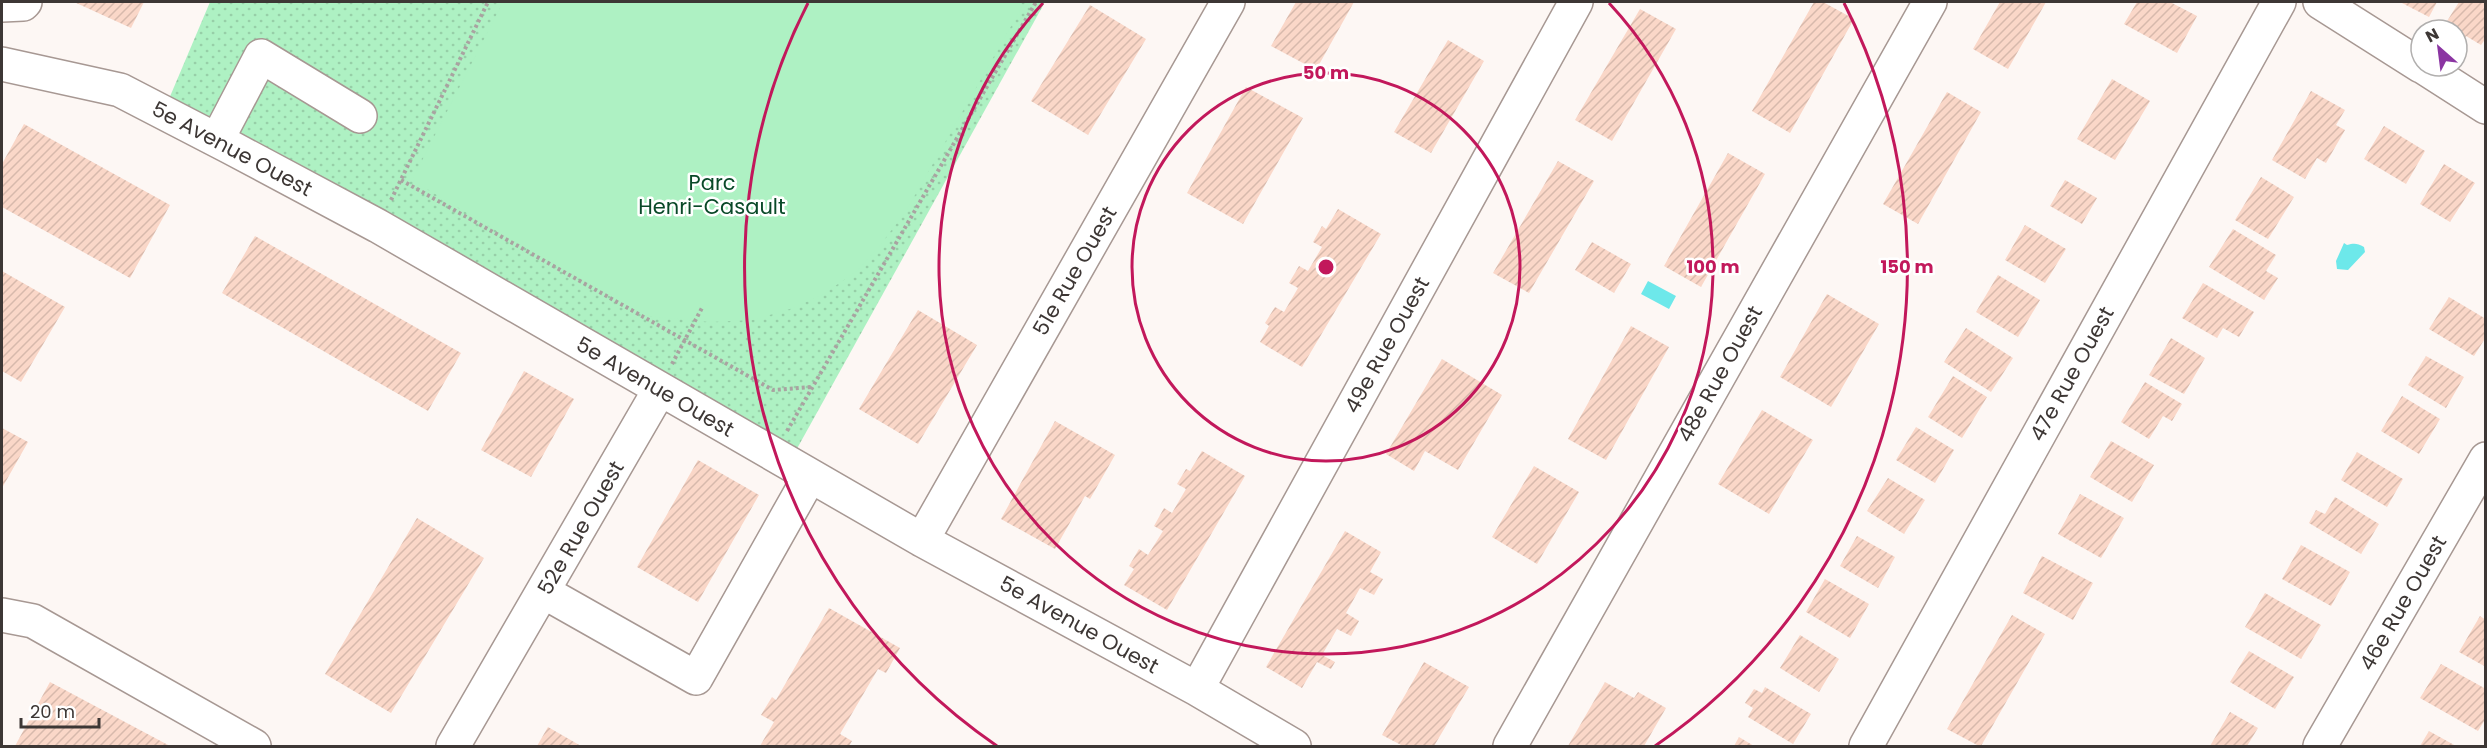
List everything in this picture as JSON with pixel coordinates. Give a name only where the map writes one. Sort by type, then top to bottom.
[{"type":"street","points":[[2,5],[25,2]]},
{"type":"street","name":"51e Rue Ouest","points":[[922,540],[1228,2]]},
{"type":"street","name":"49e Rue Ouest","points":[[1197,690],[1576,2]]},
{"type":"street","name":"48e Rue Ouest","points":[[1510,747],[1930,2]]},
{"type":"street","name":"47e Rue Ouest","points":[[1866,747],[2279,2]]},
{"type":"street","points":[[2320,2],[2409,58]]},
{"type":"street","points":[[217,140],[261,56],[360,116]]},
{"type":"street","name":"5e Avenue Ouest","points":[[2,64],[120,90],[217,140],[378,226],[922,540],[1197,690],[1294,747]]},
{"type":"street","points":[[2440,78],[2486,107]]},
{"type":"street","name":"52e Rue Ouest","points":[[453,747],[660,389]]},
{"type":"street","name":"46e Rue Ouest","points":[[2320,747],[2486,459]]},
{"type":"street","points":[[544,592],[696,678],[810,476]]},
{"type":"street","points":[[2,615],[33,621],[254,747]]},
{"type":"path","points":[[378,226],[488,2]]},
{"type":"path","points":[[774,455],[811,387],[1036,2]]},
{"type":"path","points":[[401,180],[684,342],[773,390],[811,387]]},
{"type":"path","points":[[660,389],[703,306]]},
{"type":"green space","name":"Parc Henri-Casault","points":[[210,2],[1045,2],[789,463],[163,113]]},
{"type":"green space","points":[[503,2],[1015,2],[1022,7],[906,211],[857,271],[822,295],[790,309],[753,320],[710,322],[646,316],[559,268],[412,180]]},
{"type":"water","points":[[2344,243],[2364,247],[2365,252],[2348,270],[2337,269],[2336,261]]},
{"type":"water","points":[[1648,281],[1676,296],[1669,309],[1641,294]]},
{"type":"building","points":[[74,2],[144,2],[131,28]]},
{"type":"building","points":[[1296,2],[1354,2],[1316,70],[1271,46]]},
{"type":"building","points":[[1814,2],[1823,2],[1854,19],[1790,133],[1752,111]]},
{"type":"building","points":[[2000,2],[2046,2],[2008,69],[1973,49]]},
{"type":"building","points":[[2137,2],[2170,2],[2197,16],[2177,53],[2124,24]]},
{"type":"building","points":[[2400,2],[2437,2],[2429,17]]},
{"type":"building","points":[[2459,2],[2486,2],[2486,38],[2481,45],[2469,38],[2469,18],[2449,18]]},
{"type":"building","points":[[1090,5],[1146,39],[1088,135],[1031,101]]},
{"type":"building","points":[[1640,9],[1676,29],[1612,141],[1575,120]]},
{"type":"building","points":[[1448,40],[1484,61],[1431,153],[1394,132]]},
{"type":"building","points":[[2112,79],[2150,101],[2115,160],[2077,139]]},
{"type":"building","points":[[1246,87],[1303,118],[1243,224],[1187,193]]},
{"type":"building","points":[[2311,91],[2345,110],[2336,125],[2345,130],[2326,163],[2317,158],[2305,179],[2272,160]]},
{"type":"building","points":[[1947,92],[1981,112],[1918,224],[1883,204]]},
{"type":"building","points":[[24,124],[170,205],[130,278],[2,207],[2,164]]},
{"type":"building","points":[[2384,126],[2425,151],[2406,184],[2364,159]]},
{"type":"building","points":[[1728,153],[1765,174],[1701,287],[1664,266]]},
{"type":"building","points":[[1558,161],[1594,181],[1529,293],[1493,273]]},
{"type":"building","points":[[2444,164],[2475,183],[2450,222],[2420,204]]},
{"type":"building","points":[[2261,177],[2294,197],[2268,239],[2235,220]]},
{"type":"building","points":[[2065,180],[2097,198],[2082,224],[2050,206]]},
{"type":"building","points":[[1338,209],[1381,234],[1302,367],[1260,342],[1269,326],[1265,323],[1275,307],[1284,312],[1298,288],[1289,283],[1299,266],[1308,271],[1322,247],[1313,242],[1322,226],[1326,229]]},
{"type":"building","points":[[2025,225],[2066,249],[2045,283],[2005,260]]},
{"type":"building","points":[[2233,229],[2276,255],[2266,271],[2278,278],[2264,300],[2209,267]]},
{"type":"building","points":[[255,236],[461,353],[428,411],[222,293]]},
{"type":"building","points":[[1592,242],[1631,264],[1614,293],[1575,270]]},
{"type":"building","points":[[2,271],[65,307],[21,382],[2,371]]},
{"type":"building","points":[[1998,275],[2040,300],[2018,337],[1976,312]]},
{"type":"building","points":[[2203,283],[2254,312],[2239,337],[2223,328],[2217,338],[2182,318]]},
{"type":"building","points":[[1827,294],[1879,324],[1831,407],[1780,377]]},
{"type":"building","points":[[2449,297],[2486,319],[2486,337],[2474,356],[2429,329]]},
{"type":"building","points":[[918,310],[977,345],[918,444],[859,409]]},
{"type":"building","points":[[1631,326],[1669,347],[1606,460],[1568,439]]},
{"type":"building","points":[[1966,328],[2013,358],[1991,392],[1944,362]]},
{"type":"building","points":[[2171,338],[2205,358],[2184,394],[2149,375]]},
{"type":"building","points":[[2426,356],[2464,377],[2446,408],[2408,385]]},
{"type":"building","points":[[1442,359],[1502,395],[1458,470],[1425,451],[1414,471],[1386,454]]},
{"type":"building","points":[[524,371],[574,399],[531,477],[481,450]]},
{"type":"building","points":[[1953,376],[1987,397],[1962,438],[1928,417]]},
{"type":"building","points":[[2145,382],[2182,404],[2172,421],[2163,416],[2149,439],[2121,422]]},
{"type":"building","points":[[2402,396],[2440,419],[2419,454],[2381,431]]},
{"type":"building","points":[[1762,410],[1813,440],[1769,514],[1718,484]]},
{"type":"building","points":[[1055,421],[1115,455],[1090,499],[1085,496],[1055,549],[1001,519]]},
{"type":"building","points":[[1916,427],[1954,450],[1935,483],[1896,460]]},
{"type":"building","points":[[2,428],[28,442],[2,488]]},
{"type":"building","points":[[2111,441],[2154,465],[2132,502],[2090,477]]},
{"type":"building","points":[[1202,451],[1245,476],[1167,610],[1124,585],[1134,569],[1129,566],[1139,549],[1148,555],[1163,531],[1154,526],[1164,508],[1172,513],[1186,489],[1177,484],[1186,469],[1190,471]]},
{"type":"building","points":[[2357,452],[2403,479],[2387,507],[2341,480]]},
{"type":"building","points":[[698,460],[759,495],[698,602],[637,567]]},
{"type":"building","points":[[1534,466],[1579,492],[1537,564],[1492,537]]},
{"type":"building","points":[[1888,478],[1925,500],[1904,534],[1867,511]]},
{"type":"building","points":[[2080,494],[2124,518],[2101,558],[2058,534]]},
{"type":"building","points":[[2335,497],[2379,524],[2361,554],[2309,523],[2316,510],[2325,514]]},
{"type":"building","points":[[417,518],[484,558],[391,713],[325,674]]},
{"type":"building","points":[[1345,531],[1381,552],[1370,572],[1383,579],[1374,595],[1360,588],[1346,613],[1359,621],[1351,636],[1337,629],[1322,655],[1335,662],[1331,669],[1317,662],[1302,688],[1266,667]]},
{"type":"building","points":[[1857,536],[1895,557],[1878,588],[1840,566]]},
{"type":"building","points":[[2301,545],[2350,572],[2331,606],[2282,579]]},
{"type":"building","points":[[2042,556],[2093,583],[2073,620],[2023,593]]},
{"type":"building","points":[[1825,579],[1869,604],[1850,638],[1806,612]]},
{"type":"building","points":[[2265,593],[2321,625],[2301,659],[2245,627]]},
{"type":"building","points":[[829,608],[900,648],[886,673],[878,669],[840,734],[852,741],[849,746],[760,746],[774,722],[761,715],[772,697],[776,700]]},
{"type":"building","points":[[2012,615],[2045,634],[1979,746],[1947,729]]},
{"type":"building","points":[[2480,616],[2486,620],[2486,667],[2459,652]]},
{"type":"building","points":[[1800,635],[1839,659],[1819,692],[1780,668]]},
{"type":"building","points":[[2249,651],[2294,677],[2275,709],[2230,682]]},
{"type":"building","points":[[1424,662],[1469,687],[1434,746],[1403,746],[1382,735]]},
{"type":"building","points":[[2441,664],[2486,689],[2486,718],[2478,731],[2420,698]]},
{"type":"building","points":[[50,682],[170,746],[15,746]]},
{"type":"building","points":[[1605,682],[1634,698],[1638,692],[1666,708],[1644,746],[1568,746]]},
{"type":"building","points":[[1765,687],[1811,714],[1793,744],[1748,717],[1753,708],[1745,703],[1754,689],[1762,693]]},
{"type":"building","points":[[2230,712],[2258,728],[2247,746],[2210,746]]},
{"type":"building","points":[[548,727],[581,746],[537,746]]},
{"type":"building","points":[[2429,731],[2456,746],[2420,746]]},
{"type":"building","points":[[1739,737],[1754,746],[1734,746]]}]
